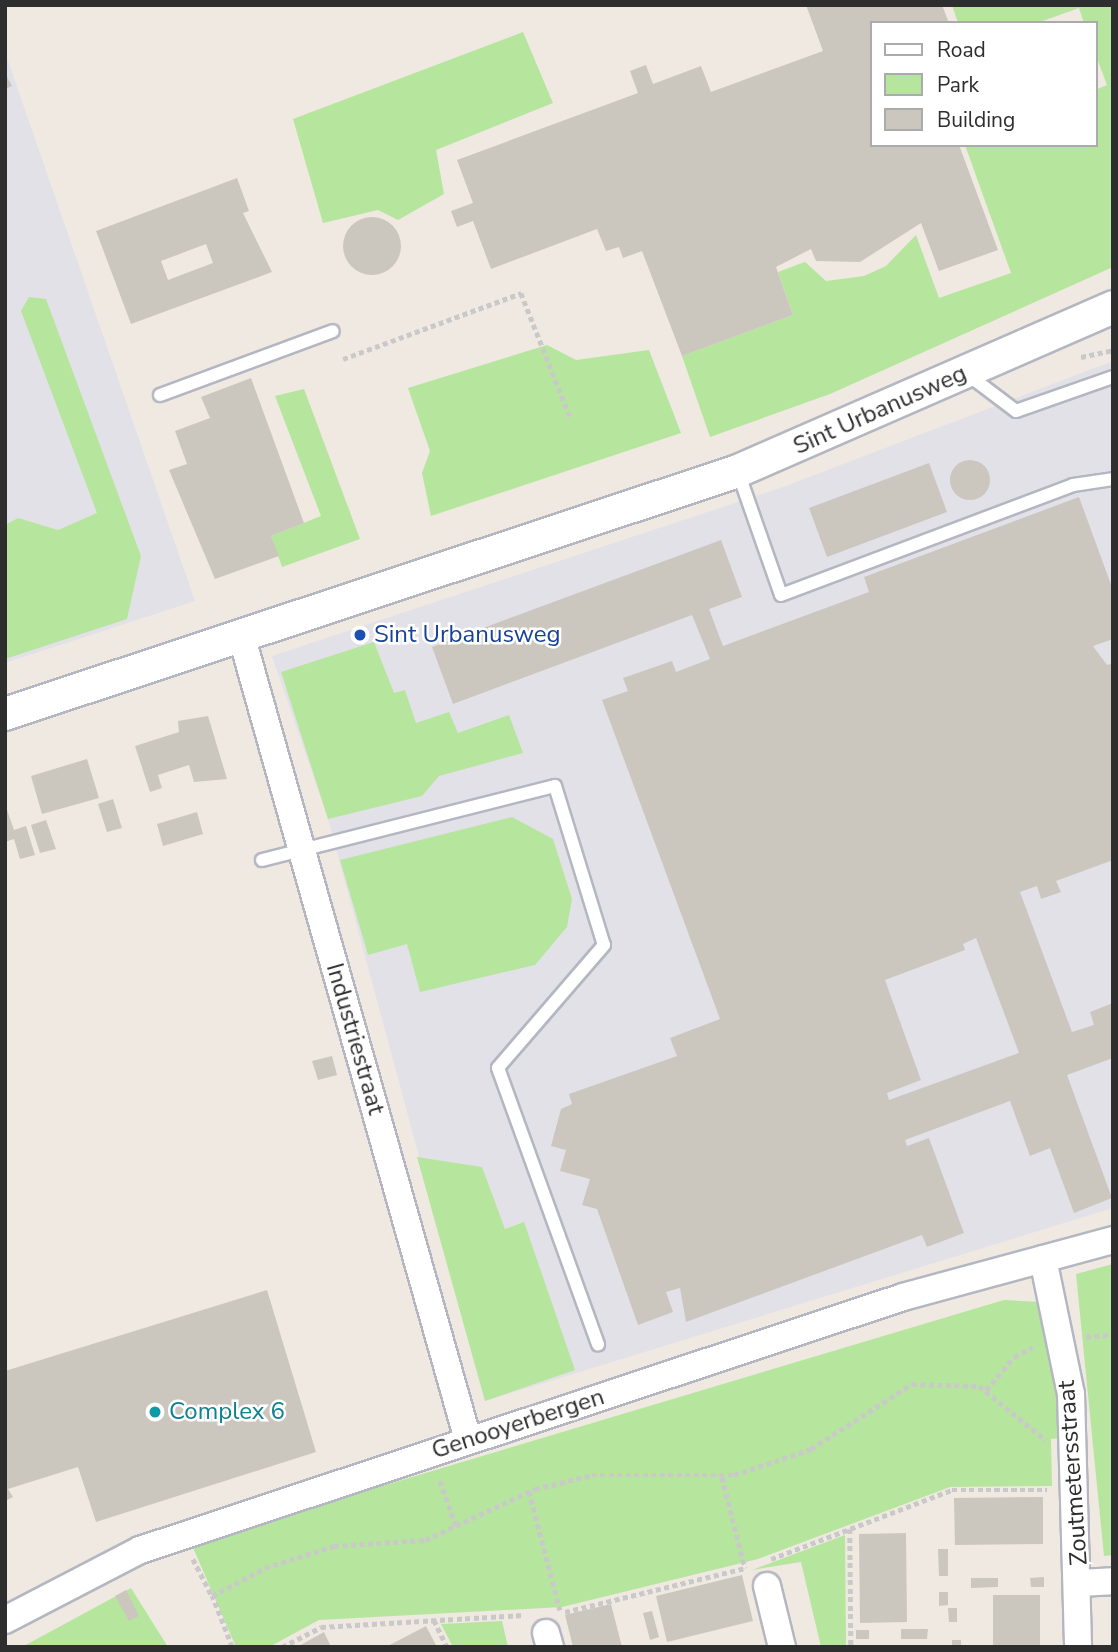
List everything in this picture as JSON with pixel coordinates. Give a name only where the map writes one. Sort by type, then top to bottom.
[{"type":"street","name":"Sint Urbanusweg","points":[[5,714],[242,638],[737,471],[1113,307]]},
{"type":"street","name":"Industriestraat","points":[[242,638],[468,1440]]},
{"type":"street","name":"Genooyerbergen","points":[[5,1620],[140,1550],[903,1297],[1113,1240]]},
{"type":"street","name":"Zoutmetersstraat","points":[[1044,1259],[1072,1394],[1079,1583],[1078,1647]]},
{"type":"street","points":[[1079,1583],[1113,1581]]},
{"type":"street","points":[[767,1586],[782,1647]]},
{"type":"lane","points":[[160,396],[333,331]]},
{"type":"lane","points":[[964,372],[1016,411],[1113,377]]},
{"type":"lane","points":[[737,471],[781,595],[1073,485],[1113,479]]},
{"type":"lane","points":[[262,860],[555,786],[604,945],[498,1068],[598,1345]]},
{"type":"path","points":[[343,359],[521,293],[570,417]]},
{"type":"path","points":[[986,1390],[1014,1357],[1061,1341]]},
{"type":"path","points":[[212,1596],[301,1555],[425,1540],[457,1528],[529,1491],[592,1475],[722,1476],[811,1449],[912,1384],[955,1381],[986,1390],[1034,1434],[1058,1444]]},
{"type":"path","points":[[430,1453],[457,1528]]},
{"type":"path","points":[[722,1476],[745,1568]]},
{"type":"path","points":[[800,1548],[952,1490],[1075,1489]]},
{"type":"path","points":[[529,1491],[552,1631]]},
{"type":"path","points":[[850,1529],[851,1647]]},
{"type":"path","points":[[181,1536],[212,1596],[232,1647]]},
{"type":"path","points":[[434,1620],[447,1647]]},
{"type":"shaded area","points":[[5,52],[195,601],[5,663]]},
{"type":"shaded area","points":[[1113,361],[1113,1208],[485,1401],[328,819],[272,656],[783,487]]},
{"type":"green space","points":[[952,5],[1113,5],[1113,267],[830,394],[710,437],[682,356],[793,315],[778,272],[805,262],[826,281],[864,276],[886,266],[916,235],[939,298],[1011,273],[966,147],[1097,147],[1097,89],[1107,85],[1097,58],[1097,21],[1083,21],[1079,8],[1043,21],[957,21]]},
{"type":"green space","points":[[523,32],[553,103],[436,150],[444,194],[398,220],[378,210],[323,223],[293,119]]},
{"type":"green space","points":[[29,297],[46,299],[141,556],[127,619],[5,659],[5,525],[18,518],[58,530],[97,513],[21,311]]},
{"type":"green space","points":[[547,345],[576,360],[649,350],[681,433],[431,516],[422,473],[430,451],[408,388]]},
{"type":"green space","points":[[304,389],[360,539],[282,567],[271,536],[321,516],[275,396]]},
{"type":"green space","points":[[374,642],[394,693],[405,690],[416,723],[449,712],[458,733],[509,715],[523,753],[439,776],[422,796],[328,819],[281,672]]},
{"type":"green space","points":[[512,817],[553,839],[572,899],[567,927],[535,965],[420,992],[407,944],[368,955],[340,860]]},
{"type":"green space","points":[[417,1157],[482,1167],[505,1229],[524,1222],[575,1370],[485,1401]]},
{"type":"green space","points":[[1113,1264],[1113,1555],[1104,1556],[1076,1274]]},
{"type":"green space","points":[[1004,1300],[1041,1302],[1063,1438],[1051,1439],[1052,1486],[950,1487],[758,1559],[562,1607],[319,1620],[269,1647],[236,1647],[191,1543]]},
{"type":"green space","points":[[845,1535],[846,1647],[821,1647],[801,1562],[752,1570]]},
{"type":"green space","points":[[131,1588],[168,1647],[22,1647]]},
{"type":"green space","points":[[502,1621],[508,1647],[453,1647],[441,1624]]},
{"type":"building","points":[[806,5],[942,5],[948,21],[870,21],[870,147],[960,147],[998,250],[939,271],[921,223],[860,262],[816,261],[811,249],[776,267],[793,315],[682,356],[642,251],[623,258],[619,247],[606,251],[597,229],[491,269],[473,221],[457,227],[451,211],[473,203],[457,160],[638,93],[630,71],[646,65],[653,84],[701,66],[711,92],[823,51]]},
{"type":"building","points":[[5,73],[12,86],[5,89]]},
{"type":"building","points":[[237,178],[249,211],[243,213],[272,272],[131,324],[96,231]],"holes":[[[206,244],[213,263],[168,280],[161,261]]]},
{"type":"building","points":[[372,217],[388,222],[396,230],[401,246],[396,262],[388,270],[372,275],[356,270],[348,262],[343,246],[348,230],[356,222]]},
{"type":"building","points":[[251,378],[304,523],[271,536],[279,556],[215,579],[169,470],[187,464],[175,431],[210,418],[201,397]]},
{"type":"building","points":[[970,460],[984,466],[990,480],[984,494],[970,500],[956,494],[950,480],[956,466]]},
{"type":"building","points":[[929,463],[947,512],[827,557],[809,508]]},
{"type":"building","points":[[1079,497],[1113,590],[1113,639],[1093,646],[1107,665],[1113,663],[1113,860],[1056,881],[1061,892],[1041,899],[1037,886],[1020,892],[1072,1032],[1094,1025],[1090,1012],[1113,1003],[1113,1058],[1067,1075],[1112,1198],[1074,1213],[1050,1148],[1030,1156],[1010,1101],[905,1140],[907,1146],[929,1138],[964,1233],[927,1247],[922,1235],[686,1322],[680,1288],[666,1292],[673,1312],[638,1325],[597,1209],[582,1205],[590,1179],[560,1171],[566,1150],[551,1146],[561,1109],[572,1104],[569,1094],[677,1056],[670,1038],[720,1019],[602,700],[628,691],[623,678],[672,661],[676,672],[710,659],[692,615],[453,704],[432,647],[721,540],[742,597],[709,609],[723,646],[869,592],[864,577]],"holes":[[[976,938],[1019,1053],[889,1100],[887,1093],[921,1080],[885,980],[965,950],[963,944]]]},
{"type":"building","points":[[208,716],[227,779],[194,782],[189,765],[158,775],[162,788],[150,792],[135,746],[179,732],[178,721]]},
{"type":"building","points":[[87,759],[99,798],[42,814],[31,776]]},
{"type":"building","points":[[113,799],[122,828],[107,832],[98,804]]},
{"type":"building","points":[[5,804],[14,830],[26,826],[35,855],[20,859],[14,839],[5,842]]},
{"type":"building","points":[[197,812],[203,834],[163,846],[157,824]]},
{"type":"building","points":[[46,820],[56,849],[40,853],[31,825]]},
{"type":"building","points":[[332,1056],[337,1075],[318,1080],[312,1061]]},
{"type":"building","name":"Complex 6","points":[[267,1290],[316,1452],[96,1522],[78,1467],[8,1489],[13,1497],[5,1501],[5,1371]]},
{"type":"building","points":[[1043,1497],[1043,1544],[955,1545],[954,1498]]},
{"type":"building","points":[[906,1533],[907,1622],[860,1623],[859,1534]]},
{"type":"building","points":[[938,1549],[948,1549],[948,1576],[939,1576]]},
{"type":"building","points":[[742,1575],[753,1621],[667,1642],[656,1596]]},
{"type":"building","points":[[1044,1577],[1044,1587],[1031,1587],[1030,1578]]},
{"type":"building","points":[[971,1578],[998,1578],[998,1587],[971,1588]]},
{"type":"building","points":[[126,1590],[139,1616],[129,1621],[115,1596]]},
{"type":"building","points":[[939,1592],[948,1592],[948,1605],[939,1606]]},
{"type":"building","points":[[993,1595],[1040,1595],[1040,1647],[993,1647]]},
{"type":"building","points":[[611,1604],[622,1647],[573,1647],[565,1615]]},
{"type":"building","points":[[948,1608],[957,1608],[957,1622],[949,1622]]},
{"type":"building","points":[[652,1611],[659,1637],[650,1640],[643,1613]]},
{"type":"building","points":[[426,1626],[437,1647],[386,1647]]},
{"type":"building","points":[[901,1629],[928,1629],[927,1639],[901,1639]]},
{"type":"building","points":[[856,1630],[869,1630],[869,1639],[856,1639]]},
{"type":"building","points":[[324,1632],[331,1647],[297,1647]]},
{"type":"building","points":[[952,1640],[961,1640],[961,1647],[952,1647]]},
{"type":"place","name":"Sint Urbanusweg","points":[[360,635]]},
{"type":"place","name":"Complex 6","points":[[155,1412]]}]
